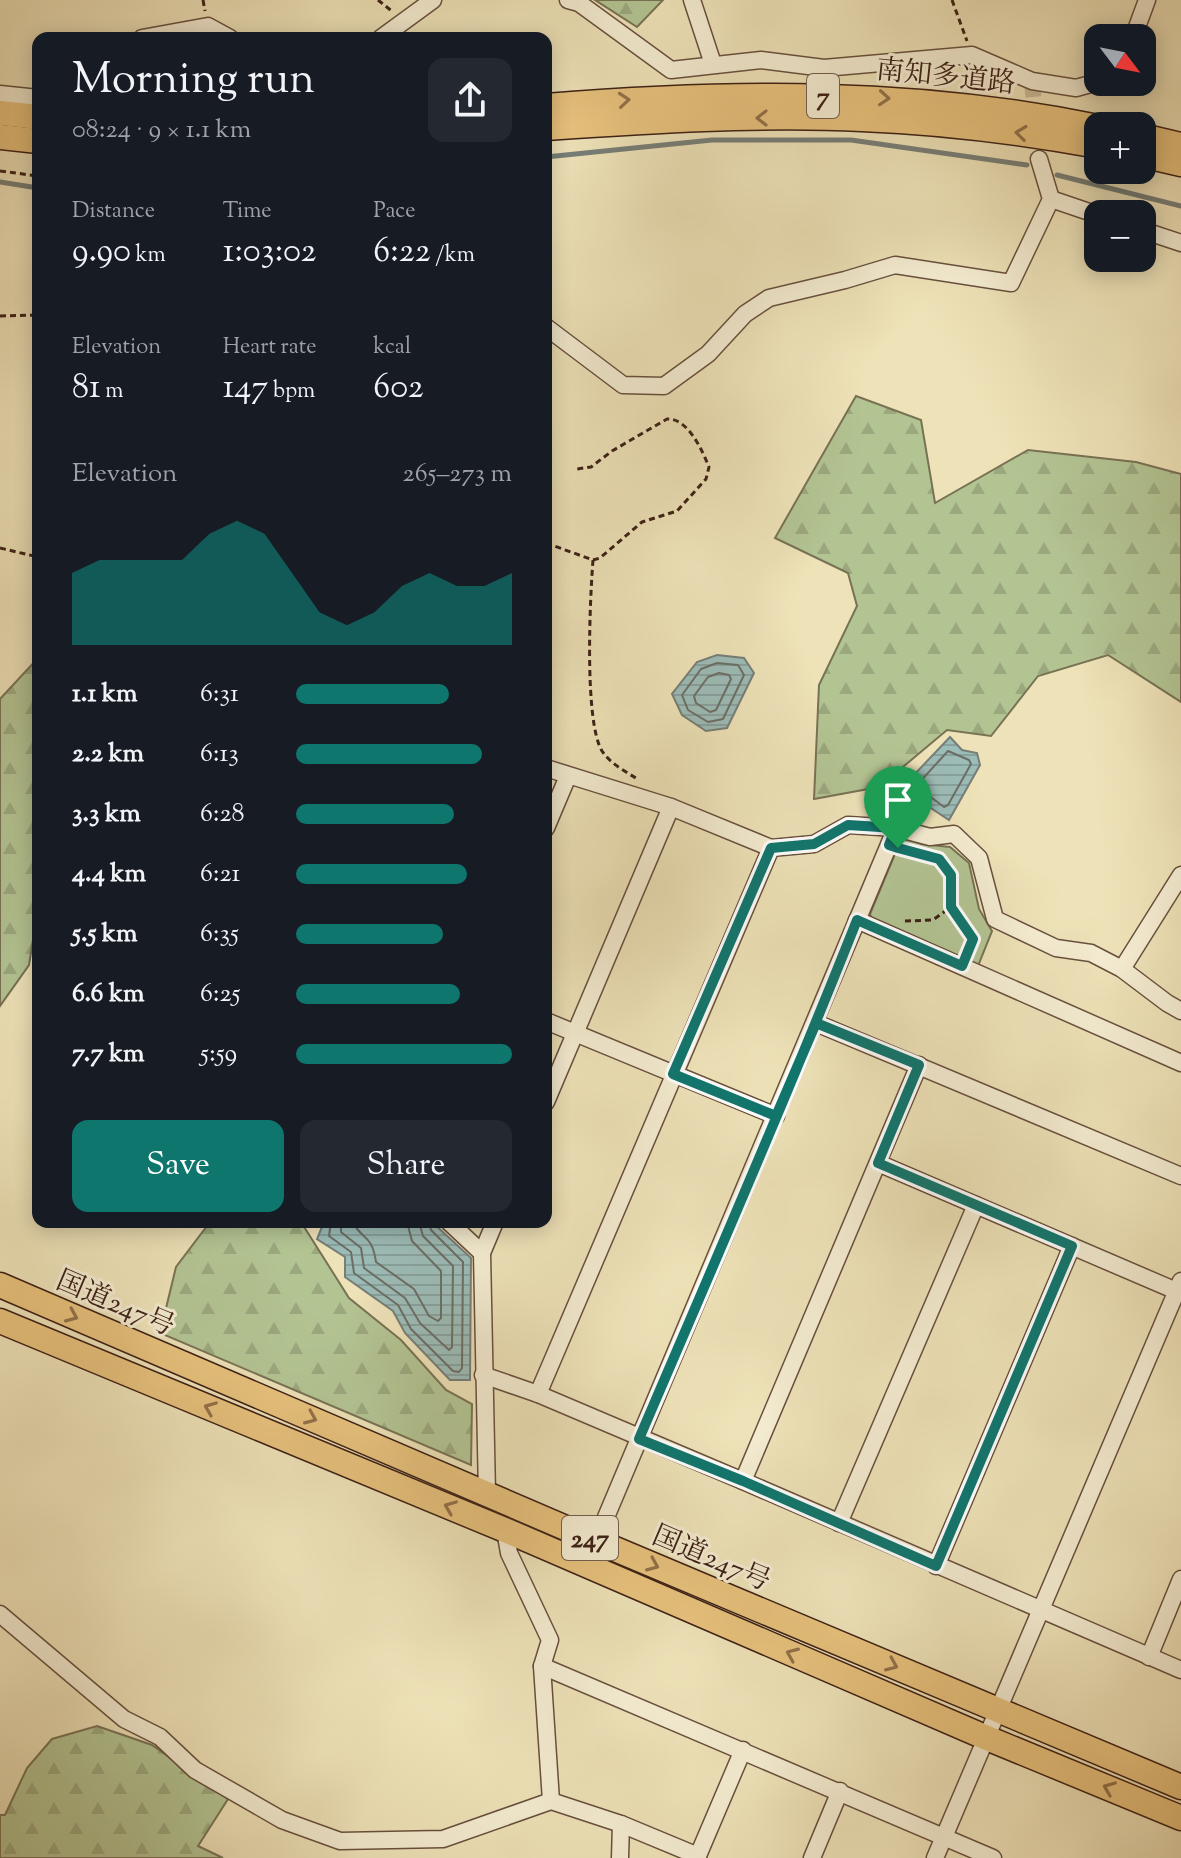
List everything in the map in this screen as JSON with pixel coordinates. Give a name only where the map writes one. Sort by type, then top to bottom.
[{"type":"highway","name":"南知多道路","points":[[552,106],[659,97],[864,96],[958,103],[1084,124]]},
{"type":"highway","points":[[0,113],[32,116]]},
{"type":"highway","name":"南知多道路","points":[[552,128],[666,120],[861,119],[1015,132],[1084,144]]},
{"type":"highway","points":[[0,137],[32,140]]},
{"type":"highway","points":[[1156,139],[1181,145]]},
{"type":"highway","points":[[1156,158],[1181,164]]},
{"type":"highway","name":"国道247号","points":[[0,1285],[596,1541],[1181,1787]]},
{"type":"highway","name":"国道247号","points":[[0,1321],[505,1530],[987,1738],[1181,1818]]},
{"type":"street","points":[[389,32],[433,0]]},
{"type":"street","points":[[568,0],[579,3],[671,70],[761,60],[824,68],[972,55],[1032,81],[1076,88],[1084,86]]},
{"type":"street","points":[[692,0],[713,64]]},
{"type":"street","points":[[1138,24],[1147,0]]},
{"type":"street","points":[[175,32],[208,26],[219,32]]},
{"type":"street","points":[[0,94],[32,97]]},
{"type":"street","points":[[552,332],[623,385],[664,386],[708,354],[745,314],[769,298],[895,265],[1011,283],[1051,199],[1039,159]]},
{"type":"street","points":[[1051,199],[1084,210]]},
{"type":"street","points":[[1156,235],[1181,243]]},
{"type":"street","points":[[552,770],[671,807],[771,848],[814,844],[848,825],[896,828],[930,837],[954,834],[979,858],[995,919],[1056,948],[1091,953],[1122,969],[1181,1011]]},
{"type":"street","points":[[552,814],[568,776]]},
{"type":"street","points":[[552,1088],[671,807]]},
{"type":"street","points":[[596,1541],[896,828]]},
{"type":"street","points":[[538,1394],[771,848]]},
{"type":"street","points":[[1122,969],[1181,875]]},
{"type":"street","points":[[857,920],[1181,1063]]},
{"type":"street","points":[[552,1023],[776,1116]]},
{"type":"street","points":[[816,1023],[1181,1176]]},
{"type":"street","points":[[743,1481],[919,1065]]},
{"type":"street","points":[[878,1163],[1072,1246],[1180,1288],[935,1858]]},
{"type":"street","points":[[839,1523],[976,1205]]},
{"type":"street","points":[[455,1228],[482,1253]]},
{"type":"street","points":[[487,1494],[482,1253],[492,1228]]},
{"type":"street","points":[[936,1566],[1072,1246]]},
{"type":"street","points":[[483,1375],[538,1394],[1181,1670]]},
{"type":"street","points":[[505,1530],[509,1553],[550,1640],[542,1666],[551,1801]]},
{"type":"street","points":[[1149,1657],[1181,1579]]},
{"type":"street","points":[[0,1614],[124,1719],[160,1737],[195,1770],[282,1820],[340,1841],[443,1839],[551,1801],[621,1824],[697,1857],[743,1750]]},
{"type":"street","points":[[542,1666],[993,1858]]},
{"type":"street","points":[[812,1858],[840,1791]]},
{"type":"street","points":[[620,1858],[621,1824]]},
{"type":"path","points":[[952,0],[972,55]]},
{"type":"path","points":[[0,171],[32,175]]},
{"type":"path","points":[[0,316],[32,315]]},
{"type":"path","points":[[552,545],[593,560],[607,554],[642,522],[677,511],[706,479],[709,467],[690,432],[672,418],[612,451],[591,467],[577,469]]},
{"type":"path","points":[[0,548],[32,556]]},
{"type":"path","points":[[593,560],[589,621],[593,714],[597,736],[608,758],[645,784]]},
{"type":"path","points":[[921,852],[939,859],[951,875],[951,907],[973,939],[962,966]]},
{"type":"path","points":[[905,921],[933,920],[951,907]]},
{"type":"green space","points":[[595,0],[663,0],[637,27]]},
{"type":"green space","points":[[856,396],[921,420],[935,503],[1028,450],[1136,462],[1181,474],[1181,702],[1108,655],[1038,676],[991,736],[947,730],[879,787],[814,799],[819,685],[857,606],[848,573],[775,538]]},
{"type":"green space","points":[[32,664],[32,946],[29,965],[0,1006],[0,699]]},
{"type":"green space","points":[[902,837],[922,844],[950,847],[969,863],[979,909],[992,931],[978,966],[872,920],[870,914]]},
{"type":"green space","points":[[205,1228],[305,1228],[349,1298],[401,1340],[446,1390],[472,1404],[471,1465],[160,1333],[176,1267]]},
{"type":"green space","points":[[97,1726],[152,1745],[228,1799],[198,1846],[223,1858],[0,1858],[0,1815],[5,1815],[27,1768],[52,1739]]},
{"type":"water","points":[[717,655],[744,658],[754,673],[727,728],[706,731],[682,715],[672,694],[697,662]]},
{"type":"water","points":[[950,737],[962,750],[977,753],[980,765],[949,820],[899,787]]},
{"type":"water","points":[[322,1228],[438,1228],[471,1258],[470,1380],[450,1380],[405,1333],[393,1311],[345,1277],[345,1257],[317,1239]]},
{"type":"waterway","points":[[552,156],[712,140],[851,140],[1027,165]]},
{"type":"waterway","points":[[1057,175],[1181,206]]},
{"type":"waterway","points":[[0,182],[32,187]]},
{"type":"tunnel","points":[[1032,81],[1039,159]]},
{"type":"route","points":[[898,848],[889,845],[896,828],[848,825],[814,844],[771,848],[673,1074],[776,1116],[816,1023],[919,1065],[878,1163],[1072,1246],[936,1566],[639,1439],[816,1023],[857,920],[962,966],[973,939],[951,907],[951,875],[939,859],[898,848]]}]
